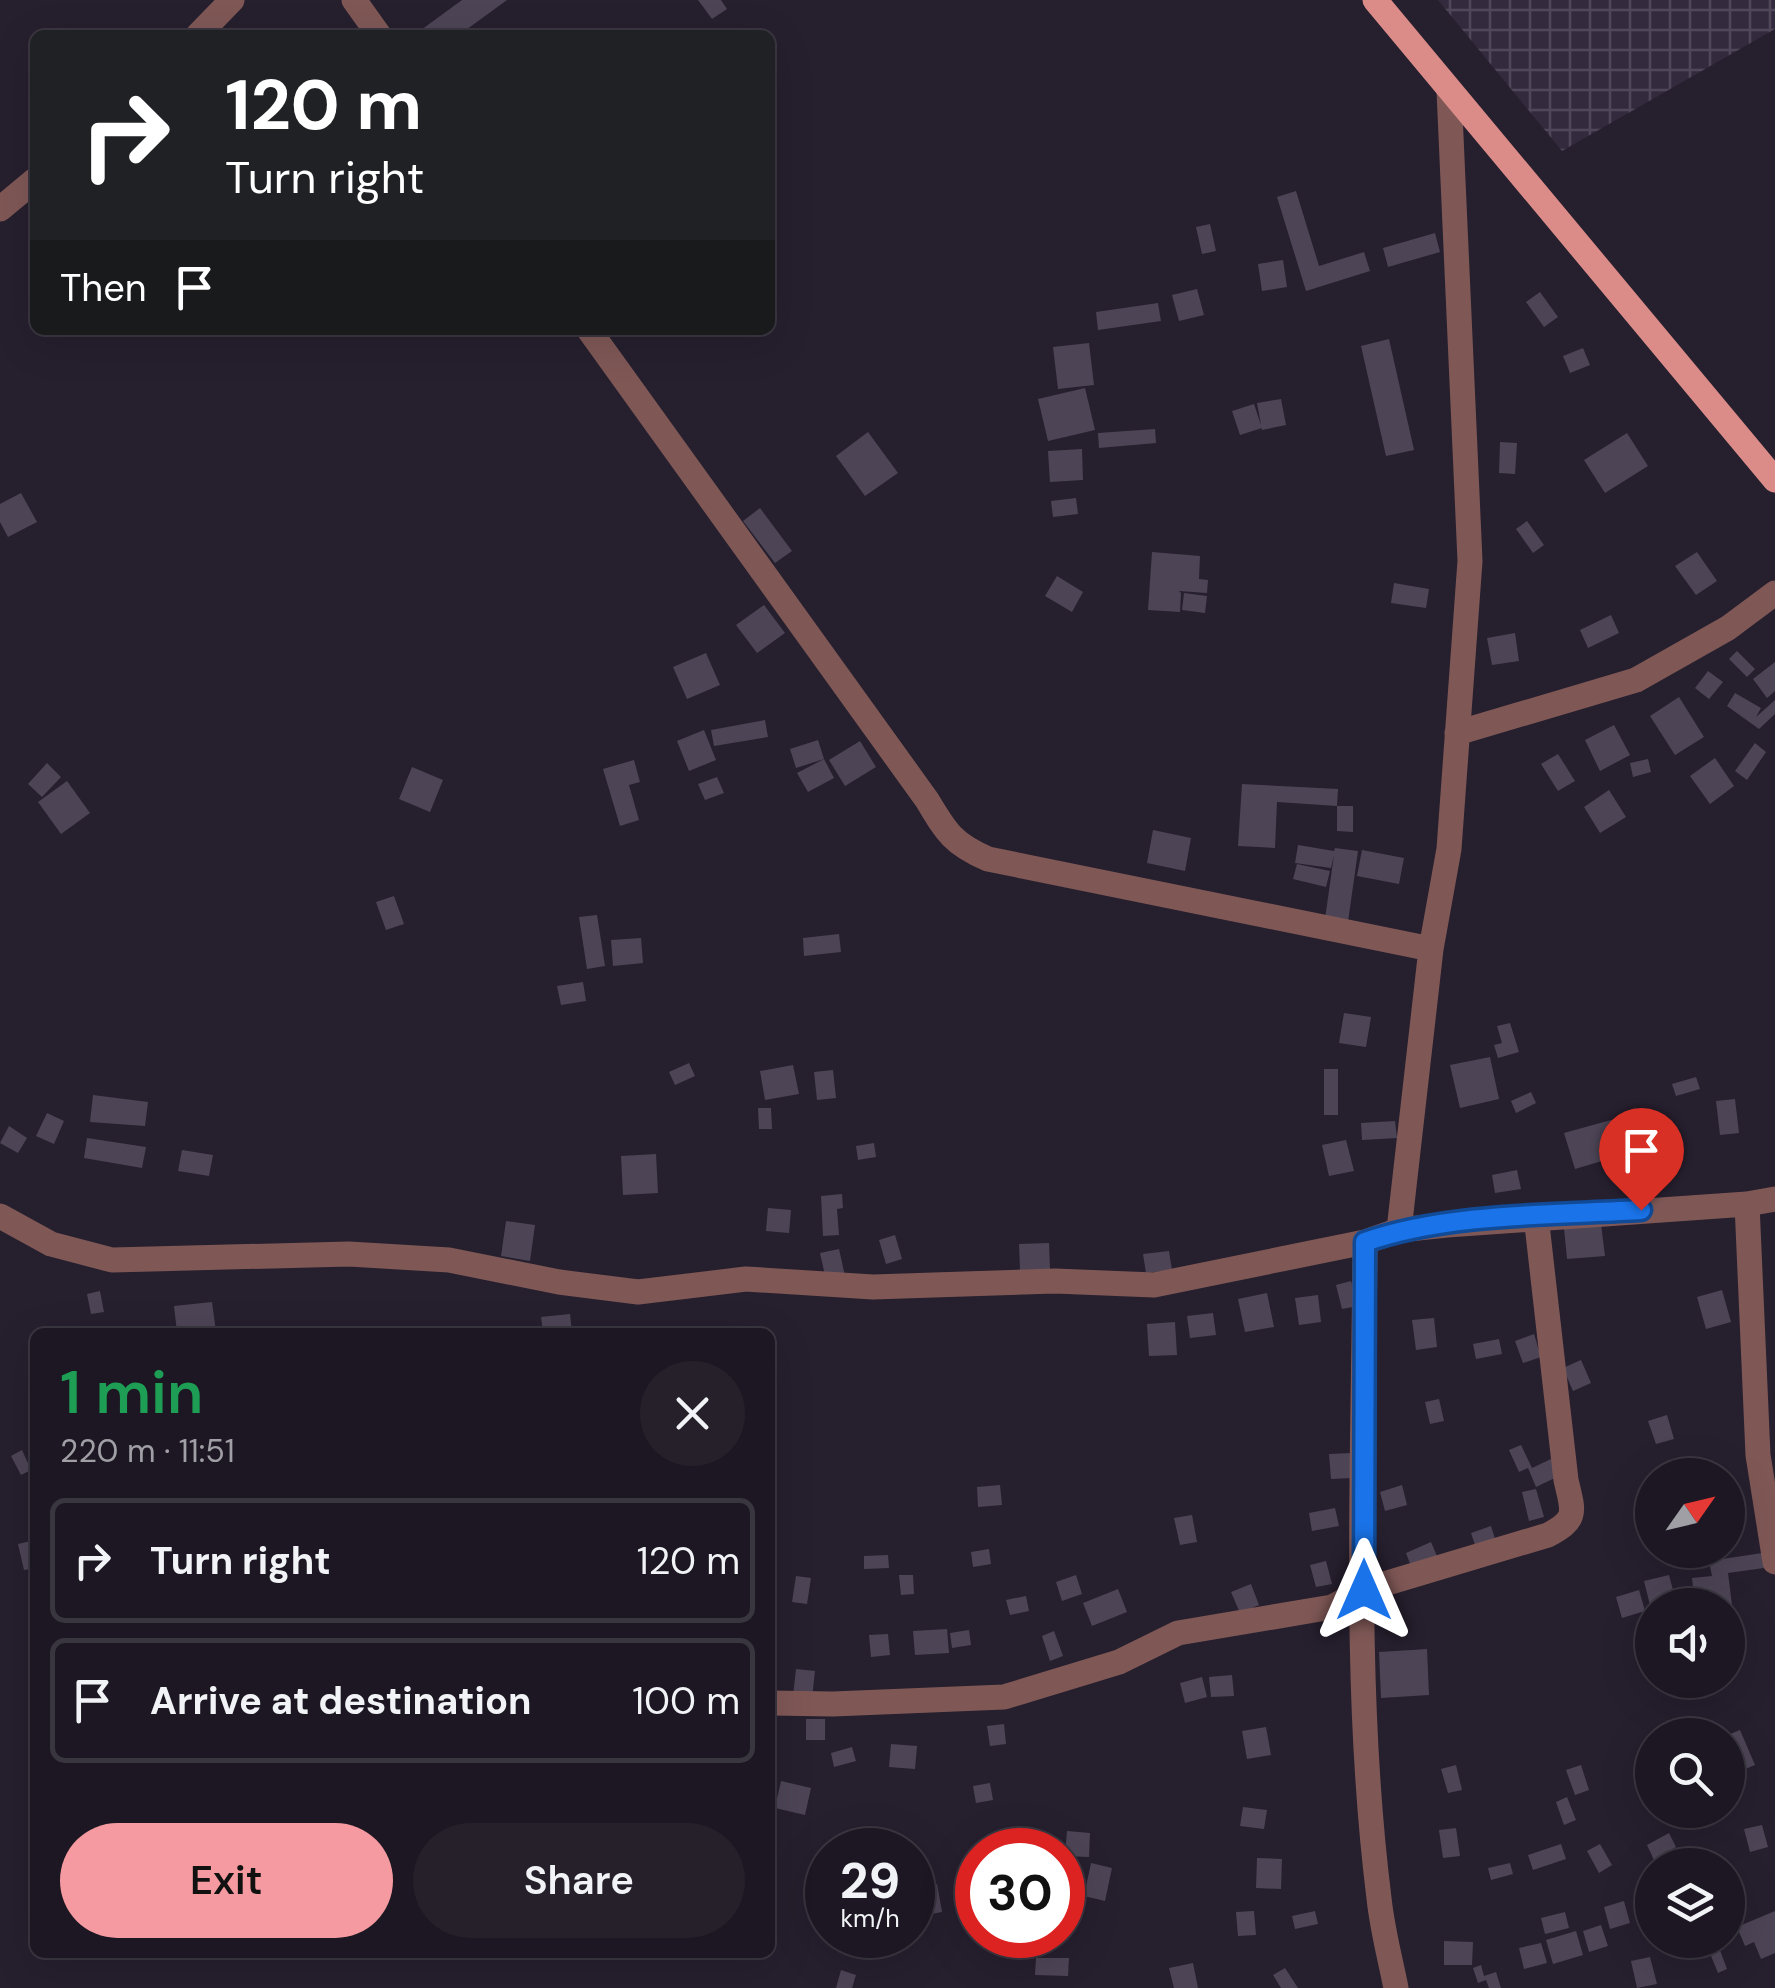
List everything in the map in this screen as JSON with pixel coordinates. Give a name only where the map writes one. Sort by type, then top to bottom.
[{"type":"main road","points":[[1374,0],[1775,480]]},
{"type":"street","points":[[203,30],[232,0]]},
{"type":"street","points":[[354,0],[375,30]]},
{"type":"street","points":[[1399,1230],[1431,949],[1449,850],[1470,561],[1449,91]]},
{"type":"street","points":[[0,209],[30,184]]},
{"type":"street","points":[[594,335],[961,848],[988,860],[1431,949]]},
{"type":"street","points":[[1456,732],[1636,680],[1728,628],[1775,593]]},
{"type":"street","points":[[0,1216],[51,1244],[112,1260],[348,1254],[450,1260],[559,1282],[638,1292],[746,1279],[872,1287],[1055,1281],[1154,1285],[1365,1242],[1399,1230],[1775,1199]]},
{"type":"street","points":[[1746,1204],[1758,1456],[1775,1562]]},
{"type":"street","points":[[775,1702],[833,1704],[1004,1697],[1119,1662],[1178,1633],[1319,1610],[1364,1590],[1548,1535],[1572,1519],[1536,1216]]},
{"type":"street","points":[[1365,1242],[1368,1788],[1379,1902],[1396,1988]]},
{"type":"shaded area","points":[[1438,0],[1775,0],[1775,29],[1562,151]]},
{"type":"building","points":[[462,0],[507,0],[466,30],[421,30]]},
{"type":"building","points":[[698,0],[721,0],[727,9],[712,19]]},
{"type":"building","points":[[1296,191],[1319,266],[1364,252],[1370,271],[1306,291],[1277,197]]},
{"type":"building","points":[[1210,224],[1216,251],[1202,254],[1196,227]]},
{"type":"building","points":[[1435,233],[1440,252],[1388,267],[1383,248]]},
{"type":"building","points":[[1283,260],[1287,287],[1262,291],[1258,264]]},
{"type":"building","points":[[1197,289],[1204,315],[1179,321],[1172,295]]},
{"type":"building","points":[[1540,292],[1558,317],[1544,327],[1526,302]]},
{"type":"building","points":[[1158,303],[1161,321],[1098,330],[1096,312]]},
{"type":"building","points":[[1389,339],[1414,450],[1386,456],[1361,346]]},
{"type":"building","points":[[1089,343],[1094,385],[1058,389],[1053,347]]},
{"type":"building","points":[[1583,348],[1590,365],[1570,373],[1563,356]]},
{"type":"building","points":[[1085,388],[1095,430],[1048,441],[1038,399]]},
{"type":"building","points":[[1281,399],[1286,425],[1262,430],[1257,403]]},
{"type":"building","points":[[1254,404],[1262,428],[1240,435],[1232,411]]},
{"type":"building","points":[[1155,429],[1156,443],[1099,448],[1098,433]]},
{"type":"building","points":[[868,432],[898,473],[865,496],[836,456]]},
{"type":"building","points":[[1627,433],[1648,466],[1605,493],[1584,460]]},
{"type":"building","points":[[1500,442],[1517,443],[1515,474],[1499,473]]},
{"type":"building","points":[[1082,449],[1083,480],[1050,482],[1048,451]]},
{"type":"building","points":[[21,493],[37,522],[8,537],[0,522],[0,504]]},
{"type":"building","points":[[1076,498],[1078,514],[1053,517],[1051,501]]},
{"type":"building","points":[[760,508],[792,551],[775,563],[743,521]]},
{"type":"building","points":[[1527,521],[1544,545],[1533,553],[1516,529]]},
{"type":"building","points":[[1152,552],[1200,556],[1199,579],[1208,580],[1207,593],[1179,591],[1180,612],[1148,610]]},
{"type":"building","points":[[1697,552],[1717,581],[1696,595],[1675,566]]},
{"type":"building","points":[[1057,576],[1083,592],[1072,612],[1045,596]]},
{"type":"building","points":[[1394,583],[1429,589],[1426,608],[1391,603]]},
{"type":"building","points":[[1184,593],[1207,596],[1205,613],[1182,610]]},
{"type":"building","points":[[764,605],[785,633],[757,653],[736,625]]},
{"type":"building","points":[[1611,615],[1619,633],[1588,648],[1580,630]]},
{"type":"building","points":[[1515,633],[1519,661],[1492,665],[1487,638]]},
{"type":"building","points":[[1737,651],[1755,669],[1747,677],[1729,659]]},
{"type":"building","points":[[706,653],[720,685],[687,699],[673,667]]},
{"type":"building","points":[[1775,662],[1775,691],[1767,698],[1753,679]]},
{"type":"building","points":[[1708,671],[1723,682],[1709,699],[1695,688]]},
{"type":"building","points":[[1735,693],[1761,708],[1756,717],[1775,700],[1775,714],[1759,729],[1727,706]]},
{"type":"building","points":[[1679,697],[1704,737],[1675,755],[1650,716]]},
{"type":"building","points":[[765,720],[768,737],[714,746],[711,730]]},
{"type":"building","points":[[1614,725],[1630,755],[1600,771],[1585,740]]},
{"type":"building","points":[[704,730],[716,760],[689,771],[677,741]]},
{"type":"building","points":[[818,740],[824,759],[796,768],[790,749]]},
{"type":"building","points":[[860,741],[876,767],[845,786],[829,760]]},
{"type":"building","points":[[1755,743],[1766,752],[1747,780],[1735,771]]},
{"type":"building","points":[[1558,754],[1575,781],[1558,791],[1541,764]]},
{"type":"building","points":[[1715,758],[1734,786],[1710,804],[1690,776]]},
{"type":"building","points":[[824,759],[834,778],[808,792],[797,773]]},
{"type":"building","points":[[1648,759],[1651,772],[1633,777],[1630,763]]},
{"type":"building","points":[[634,760],[640,782],[629,785],[639,820],[620,826],[603,769]]},
{"type":"building","points":[[47,763],[61,777],[42,797],[28,784]]},
{"type":"building","points":[[412,767],[443,780],[430,812],[399,799]]},
{"type":"building","points":[[717,777],[724,793],[705,800],[698,784]]},
{"type":"building","points":[[67,781],[90,813],[61,834],[38,802]]},
{"type":"building","points":[[1242,784],[1338,789],[1337,806],[1277,802],[1275,848],[1238,846]]},
{"type":"building","points":[[1609,790],[1626,817],[1600,833],[1584,807]]},
{"type":"building","points":[[1337,806],[1353,806],[1353,832],[1337,831]]},
{"type":"building","points":[[1153,830],[1191,838],[1185,871],[1147,863]]},
{"type":"building","points":[[1298,845],[1358,851],[1348,922],[1325,919],[1334,855],[1331,868],[1295,863]]},
{"type":"building","points":[[1362,850],[1404,858],[1399,884],[1357,876]]},
{"type":"building","points":[[1297,864],[1330,871],[1326,887],[1293,879]]},
{"type":"building","points":[[394,896],[404,924],[386,930],[376,902]]},
{"type":"building","points":[[597,915],[605,966],[587,969],[579,917]]},
{"type":"building","points":[[839,934],[841,952],[804,956],[803,938]]},
{"type":"building","points":[[641,938],[643,963],[613,966],[611,940]]},
{"type":"building","points":[[583,982],[586,1001],[561,1005],[557,986]]},
{"type":"building","points":[[1344,1013],[1371,1017],[1366,1047],[1339,1043]]},
{"type":"building","points":[[1510,1023],[1519,1052],[1498,1058],[1494,1045],[1502,1043],[1497,1026]]},
{"type":"building","points":[[1490,1057],[1499,1099],[1460,1108],[1450,1065]]},
{"type":"building","points":[[689,1063],[695,1076],[675,1085],[669,1072]]},
{"type":"building","points":[[793,1065],[799,1094],[765,1100],[760,1071]]},
{"type":"building","points":[[1324,1069],[1338,1069],[1338,1115],[1324,1115]]},
{"type":"building","points":[[833,1070],[836,1098],[817,1100],[814,1072]]},
{"type":"building","points":[[1696,1077],[1700,1089],[1676,1096],[1672,1084]]},
{"type":"building","points":[[1531,1092],[1536,1103],[1516,1113],[1511,1101]]},
{"type":"building","points":[[93,1095],[148,1102],[145,1126],[90,1122]]},
{"type":"building","points":[[1735,1099],[1739,1133],[1720,1135],[1716,1101]]},
{"type":"building","points":[[758,1108],[771,1108],[772,1129],[759,1129]]},
{"type":"building","points":[[47,1113],[64,1121],[54,1144],[36,1136]]},
{"type":"building","points":[[1611,1120],[1622,1155],[1575,1169],[1564,1133]]},
{"type":"building","points":[[1395,1121],[1397,1138],[1362,1140],[1361,1123]]},
{"type":"building","points":[[9,1126],[27,1138],[18,1153],[0,1143]]},
{"type":"building","points":[[87,1138],[146,1147],[142,1168],[84,1158]]},
{"type":"building","points":[[1346,1140],[1354,1171],[1329,1176],[1322,1145]]},
{"type":"building","points":[[874,1143],[876,1157],[858,1160],[856,1146]]},
{"type":"building","points":[[182,1150],[213,1155],[209,1176],[178,1171]]},
{"type":"building","points":[[656,1154],[658,1193],[623,1195],[621,1156]]},
{"type":"building","points":[[1517,1170],[1521,1189],[1495,1193],[1492,1175]]},
{"type":"building","points":[[842,1194],[843,1208],[837,1209],[839,1235],[823,1236],[821,1196]]},
{"type":"building","points":[[768,1208],[791,1210],[789,1233],[766,1231]]},
{"type":"building","points":[[506,1221],[535,1225],[530,1261],[501,1256]]},
{"type":"building","points":[[1601,1224],[1605,1256],[1567,1259],[1564,1228]]},
{"type":"building","points":[[895,1235],[902,1259],[886,1264],[879,1240]]},
{"type":"building","points":[[1049,1243],[1050,1269],[1020,1270],[1019,1244]]},
{"type":"building","points":[[839,1249],[845,1276],[826,1280],[820,1253]]},
{"type":"building","points":[[1169,1251],[1172,1270],[1146,1273],[1143,1254]]},
{"type":"building","points":[[1351,1281],[1358,1306],[1342,1309],[1336,1285]]},
{"type":"building","points":[[1722,1290],[1731,1322],[1706,1329],[1697,1297]]},
{"type":"building","points":[[100,1291],[104,1312],[91,1314],[87,1294]]},
{"type":"building","points":[[1267,1293],[1274,1327],[1245,1332],[1238,1299]]},
{"type":"building","points":[[1318,1295],[1321,1322],[1299,1325],[1295,1298]]},
{"type":"building","points":[[212,1302],[215,1328],[177,1328],[174,1306]]},
{"type":"building","points":[[1213,1313],[1216,1335],[1190,1338],[1187,1316]]},
{"type":"building","points":[[570,1314],[572,1328],[542,1328],[541,1317]]},
{"type":"building","points":[[1434,1318],[1437,1347],[1416,1350],[1412,1320]]},
{"type":"building","points":[[1175,1322],[1177,1355],[1149,1356],[1147,1324]]},
{"type":"building","points":[[1534,1334],[1541,1357],[1523,1363],[1515,1341]]},
{"type":"building","points":[[1499,1339],[1502,1354],[1476,1359],[1473,1344]]},
{"type":"building","points":[[1581,1360],[1591,1383],[1573,1391],[1563,1368]]},
{"type":"building","points":[[1439,1399],[1444,1421],[1430,1424],[1425,1402]]},
{"type":"building","points":[[1667,1415],[1674,1439],[1656,1444],[1648,1421]]},
{"type":"building","points":[[1521,1445],[1532,1468],[1551,1459],[1559,1476],[1536,1487],[1528,1468],[1519,1472],[1509,1450]]},
{"type":"building","points":[[22,1450],[30,1470],[21,1475],[11,1456]]},
{"type":"building","points":[[1351,1453],[1353,1478],[1331,1479],[1329,1454]]},
{"type":"building","points":[[1000,1485],[1002,1505],[978,1507],[977,1487]]},
{"type":"building","points":[[1402,1485],[1407,1505],[1385,1511],[1380,1492]]},
{"type":"building","points":[[1536,1489],[1544,1517],[1529,1521],[1522,1492]]},
{"type":"building","points":[[1335,1508],[1339,1526],[1312,1531],[1309,1513]]},
{"type":"building","points":[[1192,1515],[1197,1542],[1180,1545],[1174,1518]]},
{"type":"building","points":[[1491,1526],[1497,1545],[1477,1551],[1471,1533]]},
{"type":"building","points":[[30,1541],[30,1569],[24,1570],[18,1544]]},
{"type":"building","points":[[1431,1542],[1440,1563],[1414,1574],[1406,1553]]},
{"type":"building","points":[[989,1549],[991,1564],[973,1567],[971,1552]]},
{"type":"building","points":[[1769,1552],[1771,1567],[1728,1573],[1730,1588],[1693,1588],[1692,1578],[1712,1576],[1710,1568],[1745,1568],[1745,1556]]},
{"type":"building","points":[[888,1555],[889,1568],[864,1569],[864,1556]]},
{"type":"building","points":[[1326,1561],[1332,1584],[1316,1587],[1310,1565]]},
{"type":"building","points":[[899,1575],[913,1575],[914,1594],[901,1595]]},
{"type":"building","points":[[1076,1575],[1082,1594],[1062,1601],[1056,1582]]},
{"type":"building","points":[[1669,1575],[1672,1588],[1646,1588],[1644,1581]]},
{"type":"building","points":[[796,1576],[811,1578],[807,1604],[792,1602]]},
{"type":"building","points":[[1251,1584],[1259,1605],[1240,1613],[1231,1592]]},
{"type":"building","points":[[1118,1589],[1127,1612],[1092,1626],[1083,1603]]},
{"type":"building","points":[[1635,1591],[1635,1614],[1622,1618],[1616,1597]]},
{"type":"building","points":[[1026,1596],[1029,1611],[1010,1615],[1006,1600]]},
{"type":"building","points":[[947,1629],[949,1653],[915,1655],[913,1631]]},
{"type":"building","points":[[969,1630],[971,1645],[952,1648],[950,1633]]},
{"type":"building","points":[[1054,1631],[1063,1656],[1050,1661],[1042,1636]]},
{"type":"building","points":[[888,1634],[890,1655],[871,1657],[869,1635]]},
{"type":"building","points":[[1427,1649],[1429,1695],[1381,1698],[1379,1652]]},
{"type":"building","points":[[796,1669],[815,1671],[812,1698],[793,1696]]},
{"type":"building","points":[[1232,1675],[1234,1696],[1211,1697],[1209,1677]]},
{"type":"building","points":[[1202,1677],[1207,1697],[1185,1703],[1180,1683]]},
{"type":"building","points":[[806,1719],[825,1719],[825,1740],[806,1740]]},
{"type":"building","points":[[1004,1724],[1006,1744],[990,1746],[987,1726]]},
{"type":"building","points":[[1266,1727],[1271,1755],[1247,1759],[1242,1731]]},
{"type":"building","points":[[1745,1742],[1755,1765],[1745,1769]]},
{"type":"building","points":[[891,1744],[917,1746],[915,1769],[889,1767]]},
{"type":"building","points":[[852,1747],[856,1761],[834,1767],[831,1753]]},
{"type":"building","points":[[1456,1765],[1462,1790],[1448,1793],[1441,1769]]},
{"type":"building","points":[[1581,1765],[1589,1790],[1575,1795],[1566,1770]]},
{"type":"building","points":[[781,1781],[811,1788],[805,1815],[775,1808]]},
{"type":"building","points":[[990,1783],[993,1800],[976,1803],[973,1786]]},
{"type":"building","points":[[1567,1797],[1576,1820],[1564,1825],[1556,1802]]},
{"type":"building","points":[[1243,1807],[1267,1810],[1264,1829],[1240,1826]]},
{"type":"building","points":[[1762,1825],[1768,1847],[1750,1852],[1744,1829]]},
{"type":"building","points":[[1456,1828],[1460,1856],[1443,1858],[1439,1830]]},
{"type":"building","points":[[1085,1833],[1090,1833],[1089,1857],[1085,1857]]},
{"type":"building","points":[[1669,1833],[1676,1847],[1648,1848],[1647,1845]]},
{"type":"building","points":[[1561,1844],[1566,1859],[1533,1870],[1528,1855]]},
{"type":"building","points":[[1600,1844],[1612,1865],[1599,1873],[1587,1851]]},
{"type":"building","points":[[1257,1858],[1282,1859],[1281,1889],[1256,1888]]},
{"type":"building","points":[[1091,1863],[1112,1868],[1105,1901],[1085,1896]]},
{"type":"building","points":[[1510,1863],[1513,1874],[1491,1880],[1488,1868]]},
{"type":"building","points":[[935,1884],[942,1912],[935,1913]]},
{"type":"building","points":[[1624,1901],[1630,1923],[1610,1929],[1604,1907]]},
{"type":"building","points":[[1254,1911],[1256,1935],[1238,1936],[1236,1912]]},
{"type":"building","points":[[1315,1911],[1318,1924],[1295,1929],[1292,1916]]},
{"type":"building","points":[[1775,1911],[1775,1953],[1761,1959],[1754,1942],[1745,1946],[1745,1924]]},
{"type":"building","points":[[1565,1912],[1569,1928],[1545,1934],[1541,1918]]},
{"type":"building","points":[[1601,1925],[1608,1946],[1589,1952],[1583,1931]]},
{"type":"building","points":[[1576,1931],[1583,1955],[1553,1964],[1546,1940]]},
{"type":"building","points":[[1444,1941],[1473,1942],[1472,1965],[1444,1965]]},
{"type":"building","points":[[1541,1943],[1547,1963],[1524,1969],[1519,1948]]},
{"type":"building","points":[[1036,1958],[1069,1958],[1068,1976],[1035,1975]]},
{"type":"building","points":[[1650,1958],[1657,1984],[1637,1988],[1631,1961]]},
{"type":"building","points":[[1712,1958],[1723,1958],[1727,1969],[1718,1973]]},
{"type":"building","points":[[1193,1963],[1198,1988],[1174,1988],[1169,1968]]},
{"type":"building","points":[[1481,1965],[1484,1976],[1496,1972],[1501,1988],[1489,1988],[1486,1980],[1478,1983],[1473,1968]]},
{"type":"building","points":[[1285,1968],[1298,1988],[1281,1988],[1273,1975]]},
{"type":"building","points":[[841,1970],[856,1975],[852,1988],[836,1988]]},
{"type":"route","points":[[1364,1590],[1365,1242],[1399,1230],[1641,1210]]}]
